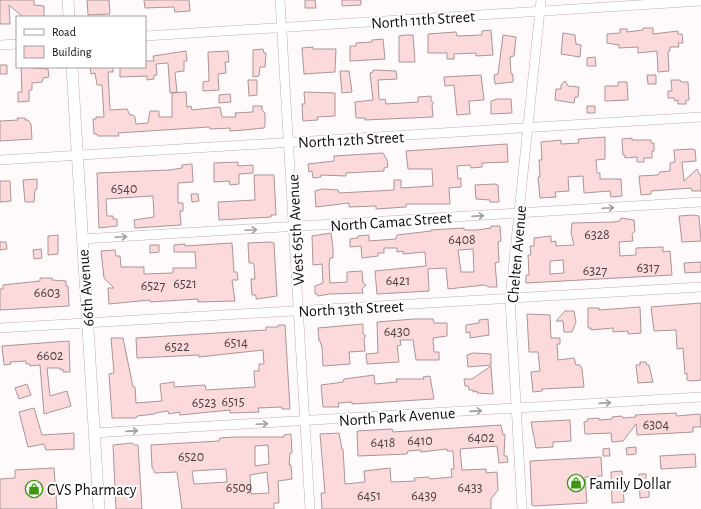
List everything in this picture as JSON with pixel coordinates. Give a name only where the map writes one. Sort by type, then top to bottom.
[{"type":"street","points":[[68,0],[69,16]]},
{"type":"street","name":"West 65th Avenue","points":[[280,0],[295,228],[310,509]]},
{"type":"street","name":"Chelten Avenue","points":[[522,509],[510,299],[541,0]]},
{"type":"street","name":"North 11th Street","points":[[146,36],[701,1]]},
{"type":"street","points":[[0,45],[16,44]]},
{"type":"street","name":"66th Avenue","points":[[72,68],[88,323],[93,433],[99,509]]},
{"type":"street","name":"North 12th Street","points":[[0,160],[701,117]]},
{"type":"street","name":"North Camac Street","points":[[82,239],[295,228],[701,202]]},
{"type":"street","name":"North 13th Street","points":[[0,328],[701,287]]},
{"type":"street","name":"North Park Avenue","points":[[93,433],[305,422],[701,397]]},
{"type":"building","points":[[0,0],[34,0],[34,5],[44,6],[44,16],[22,16],[9,5],[10,24],[0,24]]},
{"type":"building","points":[[87,0],[109,0],[110,14],[88,15]]},
{"type":"building","points":[[144,0],[189,0],[190,11],[175,12],[174,7],[145,8]]},
{"type":"building","points":[[305,0],[315,0],[316,8],[305,8]]},
{"type":"building","points":[[342,0],[361,0],[361,5],[342,6]]},
{"type":"building","points":[[643,28],[653,28],[653,34],[678,31],[678,34],[682,34],[683,43],[678,43],[679,47],[670,47],[670,51],[668,51],[669,71],[658,72],[657,51],[638,53],[638,47],[619,48],[619,45],[607,43],[607,34],[620,33],[620,29],[627,29],[627,32],[643,30]]},
{"type":"building","points":[[491,30],[493,55],[476,56],[476,53],[454,54],[454,59],[447,59],[447,53],[428,53],[428,34],[456,32],[457,36],[482,35],[482,31]]},
{"type":"building","points":[[563,33],[575,35],[576,44],[581,45],[580,57],[561,54]]},
{"type":"building","points":[[413,35],[415,62],[399,62],[399,36]]},
{"type":"building","points":[[503,35],[516,37],[514,56],[510,57],[513,82],[495,84],[494,75],[498,74]]},
{"type":"building","points":[[383,39],[385,59],[350,61],[350,46],[356,46],[356,43],[372,42],[372,40]]},
{"type":"building","points":[[313,47],[313,49],[336,49],[335,72],[304,74],[302,48]]},
{"type":"building","points":[[263,49],[264,53],[266,53],[265,67],[260,67],[259,76],[253,77],[253,50]]},
{"type":"building","points":[[186,51],[187,61],[184,61],[184,71],[175,73],[177,92],[170,93],[168,63],[156,64],[157,75],[154,75],[154,79],[147,80],[147,76],[120,77],[120,68],[146,68],[146,61],[154,61],[153,56]]},
{"type":"building","points":[[228,51],[229,62],[225,62],[226,73],[218,74],[219,90],[203,91],[203,82],[209,81],[208,52]]},
{"type":"building","points":[[595,57],[596,66],[587,66],[587,58]]},
{"type":"building","points":[[0,65],[7,65],[7,74],[0,74]]},
{"type":"building","points":[[21,68],[48,69],[49,77],[43,78],[42,82],[32,83],[32,90],[29,90],[29,101],[18,102],[18,92],[22,92]]},
{"type":"building","points":[[90,68],[113,68],[113,72],[108,72],[110,110],[127,109],[130,115],[135,117],[136,124],[148,123],[150,111],[159,111],[159,117],[172,117],[172,93],[186,92],[187,107],[191,106],[192,110],[220,107],[222,117],[236,117],[235,113],[253,112],[253,106],[262,106],[262,110],[265,113],[265,126],[264,128],[230,131],[230,128],[210,129],[209,127],[118,133],[119,136],[98,136],[97,134],[94,134],[93,119],[96,119],[96,117],[104,117],[102,85],[97,85],[95,73],[91,74]]},
{"type":"building","points":[[373,70],[396,71],[397,79],[378,80],[380,100],[385,99],[386,104],[418,102],[418,97],[431,96],[431,101],[434,103],[432,105],[433,117],[365,120],[365,118],[356,118],[355,102],[373,100],[370,73],[373,72]]},
{"type":"building","points":[[340,71],[349,71],[352,92],[342,93]]},
{"type":"building","points":[[481,75],[484,100],[469,101],[470,114],[457,115],[454,85],[445,86],[444,77]]},
{"type":"building","points":[[647,75],[656,75],[656,84],[648,84]]},
{"type":"building","points":[[248,80],[257,80],[257,95],[249,96]]},
{"type":"building","points":[[671,80],[688,82],[689,100],[686,100],[686,104],[678,104],[678,100],[675,101],[674,98],[668,98],[668,91],[672,91]]},
{"type":"building","points":[[565,81],[568,86],[579,87],[578,97],[575,97],[574,103],[555,100],[556,89],[561,89],[561,85]]},
{"type":"building","points":[[618,82],[627,82],[628,100],[605,101],[605,86],[618,86]]},
{"type":"building","points":[[304,92],[335,93],[335,116],[317,117],[318,120],[303,121],[302,104],[305,104]]},
{"type":"building","points":[[230,94],[231,102],[219,103],[219,95]]},
{"type":"building","points":[[497,99],[511,99],[512,113],[491,114],[491,101]]},
{"type":"building","points":[[587,106],[595,106],[595,113],[587,113]]},
{"type":"building","points":[[17,118],[25,118],[25,120],[28,120],[31,124],[32,139],[0,141],[0,121],[18,120]]},
{"type":"building","points":[[605,137],[605,159],[596,160],[597,173],[600,173],[600,179],[621,179],[622,196],[611,197],[610,191],[584,193],[583,176],[568,177],[569,191],[555,192],[556,197],[540,198],[538,177],[540,177],[539,160],[542,160],[541,142],[561,140],[561,144],[579,143],[578,139]]},
{"type":"building","points":[[632,138],[632,140],[651,140],[651,143],[654,143],[652,158],[644,158],[644,162],[637,162],[637,157],[625,158],[625,155],[623,155],[622,139]]},
{"type":"building","points":[[507,144],[508,162],[482,163],[482,167],[471,168],[470,165],[457,166],[458,179],[461,178],[461,187],[449,188],[450,204],[406,204],[406,207],[376,209],[376,206],[349,207],[349,203],[316,207],[315,191],[322,189],[338,190],[339,193],[394,190],[394,180],[401,180],[401,188],[433,186],[432,169],[408,169],[406,151]]},
{"type":"building","points":[[674,150],[695,150],[696,161],[682,162],[684,181],[697,169],[701,177],[701,191],[692,191],[691,188],[651,191],[651,194],[641,195],[639,176],[658,175],[660,172],[670,171],[670,163],[675,162]]},
{"type":"building","points":[[383,153],[387,160],[388,167],[384,168],[384,171],[346,173],[346,176],[321,175],[321,177],[313,178],[312,171],[309,172],[308,164],[334,161],[334,156]]},
{"type":"building","points":[[238,162],[238,166],[253,165],[253,173],[239,174],[239,184],[230,185],[229,181],[214,182],[214,163]]},
{"type":"building","points":[[192,164],[193,182],[178,183],[178,203],[183,203],[183,211],[180,211],[181,225],[135,228],[134,220],[154,217],[153,196],[151,196],[106,199],[107,216],[113,216],[113,219],[117,219],[117,226],[99,228],[97,173],[169,170],[182,168],[182,165]]},
{"type":"building","points":[[254,175],[274,175],[276,215],[271,215],[271,217],[219,220],[218,202],[255,200]]},
{"type":"building","points":[[37,179],[37,189],[35,190],[34,202],[25,202],[23,180]]},
{"type":"building","points":[[0,181],[10,181],[11,201],[0,202]]},
{"type":"building","points":[[475,185],[498,185],[499,202],[476,199]]},
{"type":"building","points":[[191,194],[198,194],[199,201],[192,202]]},
{"type":"building","points":[[679,216],[699,216],[701,241],[682,242]]},
{"type":"building","points":[[621,218],[634,220],[635,231],[632,234],[633,241],[619,242],[620,256],[636,255],[636,248],[663,247],[663,252],[670,251],[672,275],[526,283],[526,275],[529,275],[528,255],[531,255],[530,246],[534,246],[534,238],[551,236],[551,242],[556,241],[556,246],[574,245],[571,233],[572,223],[620,221]],"holes":[[[563,260],[564,273],[550,274],[550,261]]]},
{"type":"building","points":[[491,226],[500,226],[501,241],[498,242],[499,262],[495,263],[497,287],[488,287],[484,285],[448,289],[446,268],[428,269],[429,291],[377,294],[375,271],[426,266],[425,252],[403,254],[403,251],[397,252],[397,248],[384,248],[384,253],[378,253],[378,256],[362,258],[361,246],[350,247],[350,239],[358,238],[358,236],[369,235],[369,241],[396,239],[397,235],[431,230],[464,228],[464,230],[477,230],[491,228]],"holes":[[[473,249],[474,272],[461,272],[458,250]]]},
{"type":"building","points":[[331,233],[333,258],[330,258],[329,264],[330,283],[347,282],[347,272],[362,271],[363,283],[366,285],[362,289],[363,293],[329,294],[318,296],[315,294],[315,286],[323,283],[322,264],[313,265],[312,236]]},
{"type":"building","points":[[58,235],[58,254],[48,255],[48,236]]},
{"type":"building","points":[[0,242],[6,242],[7,249],[0,250]]},
{"type":"building","points":[[232,243],[234,272],[237,272],[238,280],[232,280],[235,301],[198,302],[198,299],[150,302],[150,300],[109,304],[108,288],[114,288],[104,278],[101,251],[115,250],[116,256],[120,256],[121,267],[144,267],[144,274],[173,273],[173,268],[196,268],[195,252],[174,252],[174,245],[185,244],[185,246]]},
{"type":"building","points":[[248,243],[274,243],[277,296],[256,299],[256,295],[252,295],[251,279],[255,279],[254,265],[253,263],[249,263]]},
{"type":"building","points":[[150,245],[159,245],[159,252],[150,253]]},
{"type":"building","points":[[41,249],[42,258],[34,259],[33,250]]},
{"type":"building","points":[[701,262],[701,272],[685,273],[684,263]]},
{"type":"building","points":[[40,278],[52,278],[52,280],[66,281],[66,286],[68,286],[69,306],[0,310],[0,289],[3,289],[3,285],[40,281]]},
{"type":"building","points":[[701,303],[701,380],[692,381],[687,380],[687,373],[685,374],[683,348],[677,349],[676,330],[654,331],[651,307]]},
{"type":"building","points":[[640,307],[641,333],[628,334],[628,331],[613,332],[613,328],[591,330],[591,328],[588,328],[588,308],[599,308],[599,310]]},
{"type":"building","points":[[565,311],[574,311],[576,322],[572,332],[564,332],[563,321],[556,321]]},
{"type":"building","points":[[527,314],[550,315],[551,338],[560,338],[560,344],[557,344],[558,360],[574,358],[576,365],[580,365],[582,369],[584,387],[542,389],[542,391],[533,392],[531,372],[540,371],[538,352],[529,352]]},
{"type":"building","points":[[433,319],[434,323],[447,323],[447,336],[433,338],[434,352],[439,352],[439,360],[416,360],[413,340],[400,340],[401,345],[397,346],[399,362],[367,364],[366,354],[378,353],[377,322]]},
{"type":"building","points":[[488,319],[489,335],[470,338],[470,332],[466,333],[466,325],[479,323],[479,320]]},
{"type":"building","points":[[363,324],[363,334],[366,336],[364,338],[365,351],[349,352],[350,364],[323,366],[322,347],[319,341],[318,328]]},
{"type":"building","points":[[278,325],[285,325],[290,409],[282,409],[282,407],[258,408],[259,412],[230,413],[230,410],[180,415],[179,412],[169,414],[168,411],[137,416],[136,418],[112,418],[109,374],[114,373],[111,338],[123,338],[133,387],[135,387],[136,403],[162,401],[160,384],[174,382],[174,387],[205,385],[206,390],[255,387],[254,371],[259,371],[259,364],[264,364],[263,350],[199,357],[199,355],[137,358],[136,338],[266,330],[266,327],[278,327]]},
{"type":"building","points":[[69,341],[70,372],[63,372],[63,369],[60,370],[60,368],[47,368],[50,396],[67,391],[71,406],[44,414],[40,365],[30,366],[30,364],[26,364],[26,361],[10,362],[11,364],[4,365],[2,346]]},
{"type":"building","points":[[473,353],[491,354],[491,365],[468,367],[467,355]]},
{"type":"building","points":[[640,362],[646,362],[647,365],[649,365],[653,382],[638,383],[636,365],[640,365]]},
{"type":"building","points":[[491,366],[493,394],[477,393],[477,391],[473,392],[473,390],[469,390],[468,386],[465,386],[464,379],[472,379]]},
{"type":"building","points":[[374,375],[375,384],[397,382],[396,379],[424,379],[423,377],[430,376],[434,399],[352,404],[352,402],[338,403],[339,407],[323,407],[321,385],[343,382],[344,379]]},
{"type":"building","points":[[27,384],[31,395],[19,399],[15,388]]},
{"type":"building","points":[[34,408],[42,435],[74,433],[74,449],[46,450],[44,444],[28,447],[19,412]]},
{"type":"building","points":[[676,413],[677,416],[700,414],[701,427],[693,427],[693,432],[637,435],[636,424],[623,441],[612,442],[611,433],[585,434],[584,422],[588,421],[587,419],[599,418],[599,420],[612,419],[612,417],[622,416],[623,418],[636,417],[635,415]]},
{"type":"building","points":[[570,420],[571,441],[553,442],[553,447],[536,448],[531,422]]},
{"type":"building","points":[[501,425],[503,435],[505,434],[504,456],[507,456],[508,462],[499,463],[497,446],[460,449],[462,470],[486,469],[486,473],[497,472],[498,490],[491,499],[491,509],[322,509],[321,493],[325,493],[320,434],[339,433],[343,449],[345,484],[365,482],[364,471],[390,468],[391,482],[415,481],[414,478],[429,477],[430,479],[452,477],[451,469],[454,469],[453,451],[447,451],[447,449],[421,452],[421,450],[408,451],[407,454],[358,456],[357,431],[392,429],[393,432]]},
{"type":"building","points":[[291,434],[292,453],[290,453],[289,465],[291,465],[292,479],[278,481],[279,503],[274,503],[274,509],[182,509],[177,472],[155,473],[152,467],[151,445],[219,441],[220,438],[235,437],[284,437],[284,435]],"holes":[[[268,445],[269,464],[255,466],[255,446]],[[226,469],[227,482],[194,484],[192,471]],[[267,472],[269,493],[251,494],[250,475]]]},
{"type":"building","points":[[132,443],[134,445],[138,445],[142,509],[116,509],[113,445]]},
{"type":"building","points":[[636,447],[636,454],[627,455],[626,448]]},
{"type":"building","points":[[609,448],[610,456],[603,456],[603,449]]},
{"type":"building","points":[[695,454],[696,467],[661,469],[660,456]]},
{"type":"building","points":[[601,457],[602,476],[585,477],[587,503],[532,505],[530,461]]},
{"type":"building","name":"CVS Pharmacy","points":[[54,468],[57,509],[0,509],[0,479],[15,478],[15,470]]},
{"type":"building","points":[[622,471],[624,502],[612,503],[611,472]]},
{"type":"building","points":[[639,474],[646,474],[646,480],[649,483],[649,497],[640,498]]},
{"type":"place","name":"Family Dollar","points":[[576,483]]},
{"type":"place","name":"CVS Pharmacy","points":[[34,489]]}]
